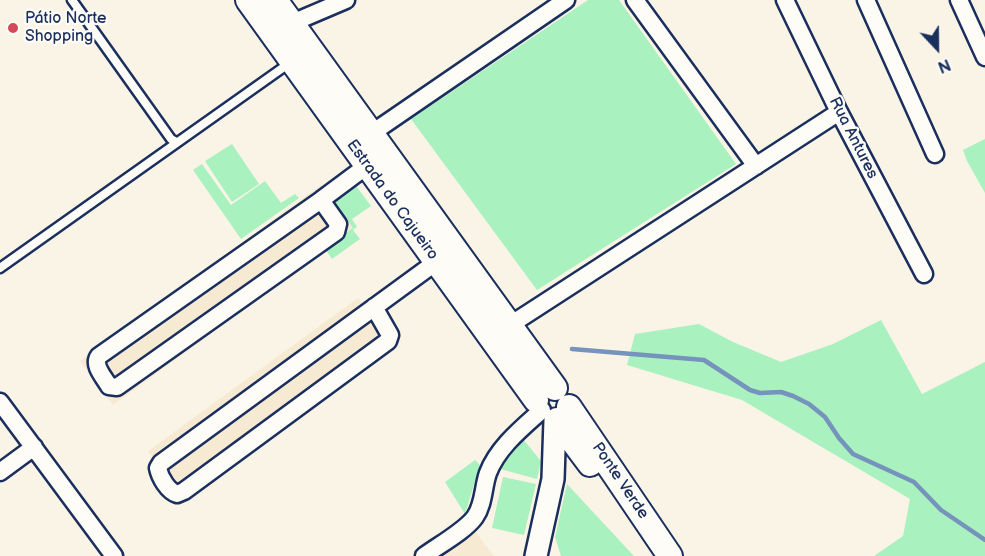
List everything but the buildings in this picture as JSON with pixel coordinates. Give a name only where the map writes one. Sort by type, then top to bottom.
[{"type":"main road","name":"Estrada do Cajueiro","points":[[248,0],[302,55],[375,150]]},
{"type":"main road","name":"Estrada do Cajueiro","points":[[275,0],[292,23],[302,55],[375,150],[551,408]]},
{"type":"main road","name":"Estrada do Cajueiro","points":[[446,255],[510,325],[551,408]]},
{"type":"main road","name":"Ponte Verde","points":[[551,408],[669,556]]},
{"type":"street","points":[[292,23],[346,0]]},
{"type":"street","points":[[321,200],[338,224],[336,232],[117,387],[109,386],[96,364],[99,356],[321,200],[375,150],[566,0]]},
{"type":"street","points":[[635,0],[756,166]]},
{"type":"street","name":"Rua Antures","points":[[785,0],[839,112],[924,274]]},
{"type":"street","points":[[866,0],[935,154]]},
{"type":"street","points":[[959,0],[985,57]]},
{"type":"street","points":[[510,325],[839,112]]},
{"type":"street","points":[[374,306],[390,335],[388,341],[184,491],[177,494],[172,492],[159,475],[158,468],[161,463],[374,306],[446,255]]},
{"type":"street","points":[[0,402],[114,556]]},
{"type":"street","points":[[424,556],[473,520],[479,510],[488,473],[495,458],[503,448],[551,408]]},
{"type":"street","name":"Estrada do Cajueiro","points":[[536,556],[553,479],[551,408]]},
{"type":"street","points":[[0,472],[33,447]]},
{"type":"lane","points":[[72,0],[171,139],[176,142]]},
{"type":"lane","points":[[0,268],[302,55]]},
{"type":"shaded area","points":[[321,185],[354,229],[113,405],[80,361]]},
{"type":"shaded area","points":[[358,298],[386,342],[180,493],[148,451]]},
{"type":"shaded area","points":[[466,519],[494,556],[416,556]]},
{"type":"green space","points":[[588,0],[619,0],[736,164],[537,290],[411,119]]},
{"type":"green space","points":[[985,139],[985,193],[963,150]]},
{"type":"green space","points":[[232,144],[259,184],[232,202],[205,161]]},
{"type":"green space","points":[[202,164],[231,205],[265,181],[281,203],[295,194],[299,198],[241,239],[193,170]]},
{"type":"green space","points":[[354,183],[371,206],[352,219],[357,227],[353,230],[360,239],[332,259],[325,249],[353,228],[332,198]]},
{"type":"green space","points":[[881,320],[922,394],[985,362],[985,556],[874,556],[903,536],[910,499],[742,400],[627,365],[635,334],[699,324],[733,342],[781,362],[833,344]]},
{"type":"green space","points":[[523,439],[541,461],[537,479],[500,469]]},
{"type":"green space","points":[[475,460],[480,465],[465,514],[445,482]]},
{"type":"green space","points":[[503,477],[536,484],[524,535],[492,528]]},
{"type":"green space","points":[[567,484],[634,556],[561,556],[555,537]]},
{"type":"waterway","points":[[572,349],[704,360],[750,390],[760,393],[781,392],[793,396],[809,404],[825,417],[853,454],[914,482],[941,510],[985,540]]},
{"type":"place","name":"Pátio Norte Shopping","points":[[13,28]]}]
